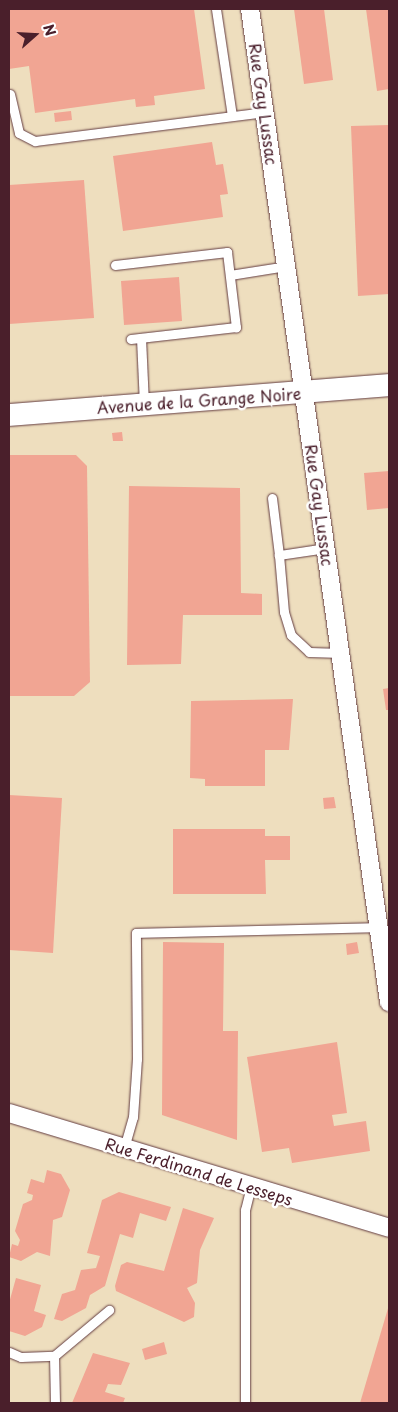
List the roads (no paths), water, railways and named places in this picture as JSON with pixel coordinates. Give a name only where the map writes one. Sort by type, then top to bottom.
[{"type":"street","name":"Rue Gay Lussac","points":[[250,9],[389,1002]]},
{"type":"street","name":"Avenue de la Grange Noire","points":[[9,415],[144,406],[389,385]]},
{"type":"street","name":"Rue Ferdinand de Lesseps","points":[[9,1113],[389,1228]]},
{"type":"lane","points":[[216,9],[232,116]]},
{"type":"lane","points":[[10,94],[19,133]]},
{"type":"lane","points":[[9,134],[19,133],[44,141],[265,112]]},
{"type":"lane","points":[[115,265],[227,252],[236,327],[131,339]]},
{"type":"lane","points":[[230,274],[287,266]]},
{"type":"lane","points":[[141,338],[144,406]]},
{"type":"lane","points":[[272,498],[291,635],[309,652],[340,653]]},
{"type":"lane","points":[[279,555],[326,548]]},
{"type":"lane","points":[[124,1148],[133,1117],[137,1059],[136,933],[379,927]]},
{"type":"lane","points":[[246,1402],[245,1210],[251,1186]]},
{"type":"lane","points":[[9,1352],[21,1357],[54,1356],[109,1310]]},
{"type":"lane","points":[[54,1356],[55,1403]]}]
